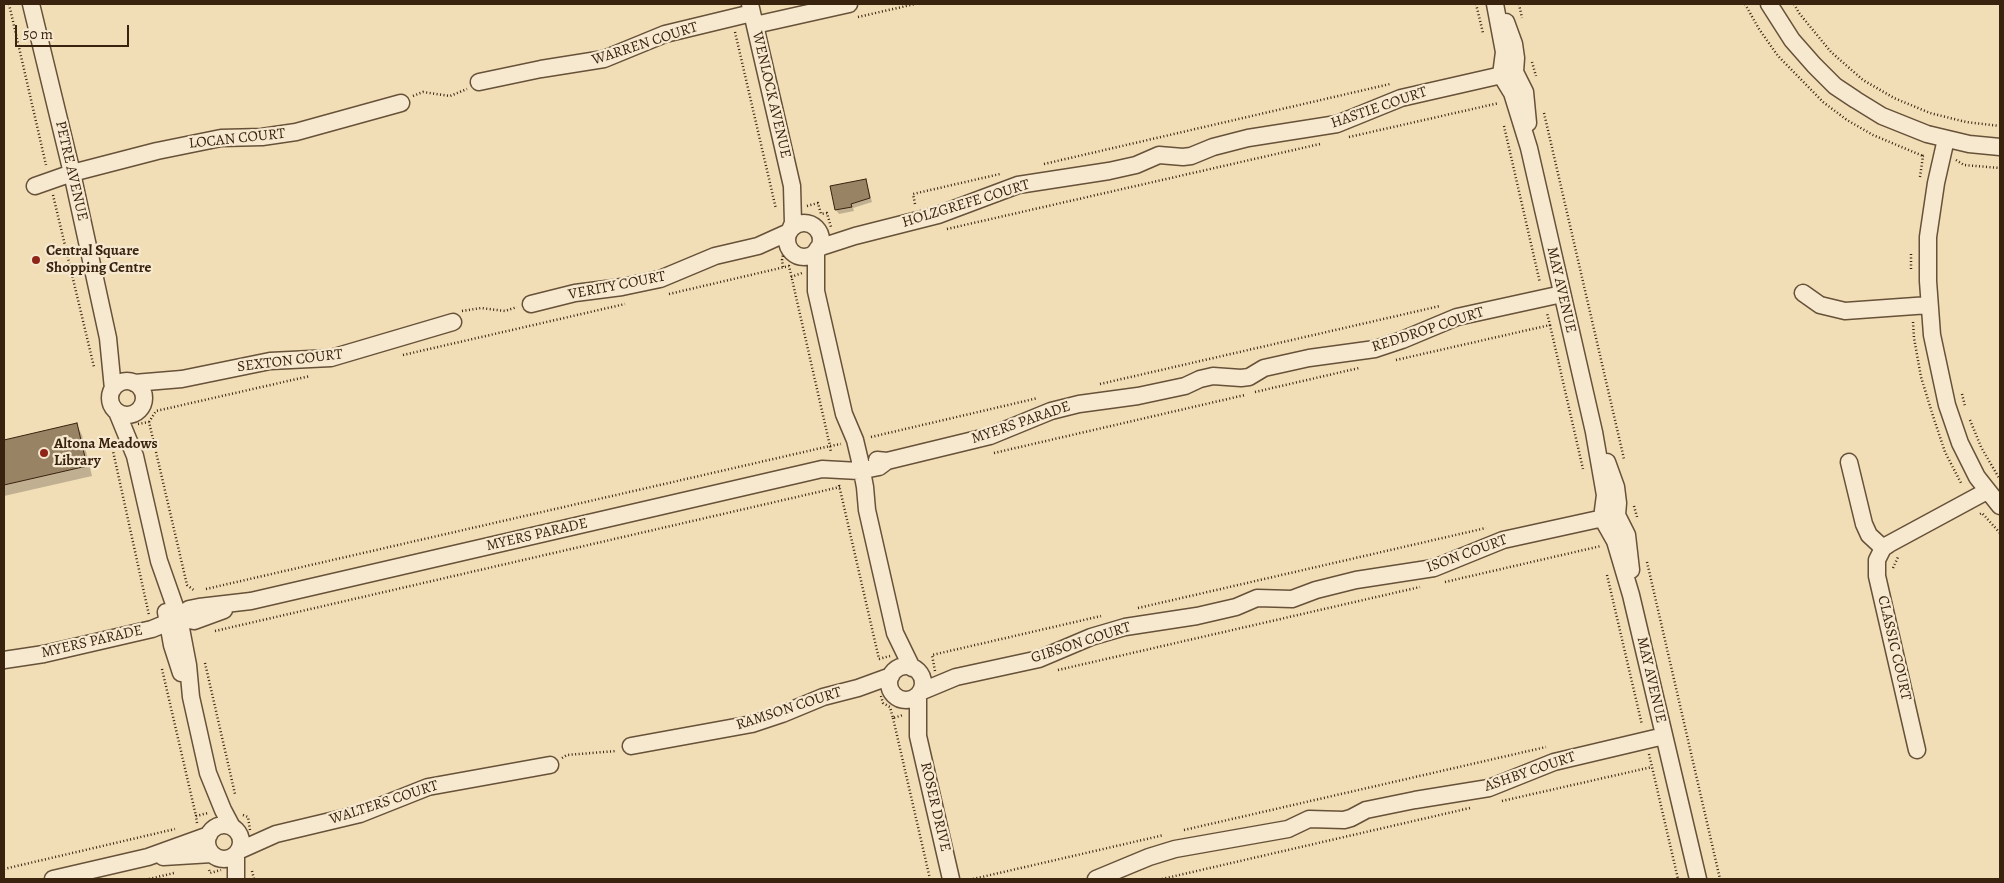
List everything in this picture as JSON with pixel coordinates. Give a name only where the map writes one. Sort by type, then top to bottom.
[{"type":"street","name":"PETRE AVENUE","points":[[31,4],[72,173],[108,338],[113,389]]},
{"type":"street","name":"WARREN COURT","points":[[479,82],[541,69],[604,59],[665,34],[731,18],[849,4]]},
{"type":"street","points":[[1497,4],[1508,74]]},
{"type":"street","points":[[1769,4],[1792,40],[1835,86],[1882,116],[1904,126],[1946,139],[2000,147]]},
{"type":"street","name":"WENLOCK AVENUE","points":[[752,14],[792,186],[792,223],[790,231]]},
{"type":"street","name":"HASTIE COURT","points":[[1136,165],[1159,155],[1191,156],[1213,146],[1248,138],[1338,124],[1401,98],[1508,74]]},
{"type":"street","name":"MAY AVENUE","points":[[1508,74],[1529,148],[1594,432],[1616,487],[1618,496],[1609,516],[1627,535],[1632,594],[1698,879]]},
{"type":"street","name":"LOCAN COURT","points":[[42,183],[72,173],[157,151],[221,138],[262,137],[296,132],[401,103]]},
{"type":"street","points":[[1946,139],[1936,183],[1928,237],[1929,305],[1935,356],[1947,405],[1966,456],[1987,491],[2000,506]]},
{"type":"street","name":"HOLZGREFE COURT","points":[[817,250],[855,236],[938,215],[1018,185],[1136,165]]},
{"type":"street","name":"WENLOCK AVENUE","points":[[792,186],[814,227]]},
{"type":"street","points":[[816,291],[788,243],[790,231],[801,223],[814,227],[821,239],[817,250],[816,291],[844,414],[855,440],[845,466],[865,488],[867,510],[895,633],[922,683],[919,693],[911,699],[896,697],[889,686],[895,633]]},
{"type":"street","name":"HOLZGREFE COURT","points":[[814,227],[841,235],[855,236]]},
{"type":"street","name":"VERITY COURT","points":[[531,304],[575,293],[622,287],[660,279],[715,256],[758,246],[790,231]]},
{"type":"street","name":"VERITY COURT","points":[[758,246],[784,248],[795,253]]},
{"type":"street","points":[[795,253],[805,256],[817,250]]},
{"type":"street","points":[[1803,293],[1820,305],[1845,311],[1929,305]]},
{"type":"street","name":"REDDROP COURT","points":[[1185,386],[1200,379],[1213,376],[1249,377],[1264,368],[1309,358],[1375,348],[1402,340],[1457,317],[1562,294]]},
{"type":"street","name":"SEXTON COURT","points":[[133,383],[182,379],[252,363],[289,359],[331,358],[454,322]]},
{"type":"street","name":"PETRE AVENUE","points":[[108,338],[121,365],[133,383]]},
{"type":"street","name":"SEXTON COURT","points":[[141,416],[154,394],[182,379]]},
{"type":"street","points":[[135,456],[144,396],[139,386],[133,383],[119,383],[113,389],[110,401],[117,412],[135,456],[173,621],[188,665],[191,697],[217,811],[211,857]]},
{"type":"street","name":"MYERS PARADE","points":[[4,660],[85,646],[152,629],[173,621],[194,621],[251,601],[845,466],[887,461],[990,436],[1064,408],[1185,386]]},
{"type":"street","points":[[117,412],[141,416]]},
{"type":"street","points":[[1849,462],[1864,524],[1869,535],[1883,548],[1987,491]]},
{"type":"street","name":"ISON COURT","points":[[1236,607],[1257,598],[1292,599],[1316,590],[1356,580],[1434,568],[1503,540],[1609,516]]},
{"type":"street","name":"CLASSIC COURT","points":[[1883,548],[1877,560],[1877,576],[1917,750]]},
{"type":"street","name":"GIBSON COURT","points":[[919,693],[956,677],[1039,658],[1091,637],[1125,626],[1197,616],[1236,607]]},
{"type":"street","points":[[891,675],[898,668],[915,671]]},
{"type":"street","name":"GIBSON COURT","points":[[915,671],[937,677],[956,677]]},
{"type":"street","name":"RAMSON COURT","points":[[631,746],[752,724],[782,714],[823,696],[858,688],[891,675]]},
{"type":"street","name":"RAMSON COURT","points":[[858,688],[887,692],[896,697]]},
{"type":"street","name":"ROSER DRIVE","points":[[919,693],[918,736],[951,879]]},
{"type":"street","name":"ROSER DRIVE","points":[[896,697],[918,736]]},
{"type":"street","name":"ASHBY COURT","points":[[1096,879],[1149,857],[1174,849],[1288,829],[1308,819],[1344,820],[1366,810],[1489,788],[1554,762],[1644,733],[1664,736]]},
{"type":"street","name":"WALTERS COURT","points":[[276,834],[240,831],[222,825],[213,829],[211,857],[229,858],[237,852],[276,834],[360,814],[428,787],[550,765]]},
{"type":"street","points":[[53,879],[148,857],[211,857],[237,852],[240,842],[240,831],[217,811]]},
{"type":"path","points":[[9,4],[42,183],[95,373]]},
{"type":"path","points":[[1476,4],[1485,42]]},
{"type":"path","points":[[1519,4],[1523,23]]},
{"type":"path","points":[[1794,4],[1798,13],[1831,52],[1863,80],[1886,94],[1930,113],[1966,122],[2000,126]]},
{"type":"path","points":[[731,18],[777,214]]},
{"type":"path","points":[[1532,62],[1537,82]]},
{"type":"path","points":[[401,103],[423,92],[450,96],[463,92],[479,82]]},
{"type":"path","points":[[1038,165],[1394,84]]},
{"type":"path","points":[[1343,139],[1499,103],[1501,112]]},
{"type":"path","points":[[1544,111],[1624,461]]},
{"type":"path","points":[[1503,122],[1540,283]]},
{"type":"path","points":[[944,230],[1324,143]]},
{"type":"path","points":[[918,220],[913,194],[1000,174]]},
{"type":"path","points":[[667,294],[789,266],[830,446],[845,466],[840,487],[879,659]]},
{"type":"path","points":[[397,356],[628,303]]},
{"type":"path","points":[[454,322],[463,310],[480,308],[505,311],[531,304]]},
{"type":"path","points":[[1550,325],[1585,476]]},
{"type":"path","points":[[310,376],[141,416],[187,585],[196,591],[830,446]]},
{"type":"path","points":[[1960,387],[1967,413],[1981,448],[2000,479]]},
{"type":"path","points":[[208,633],[840,487]]},
{"type":"path","points":[[1633,500],[1638,519]]},
{"type":"path","points":[[1974,517],[1982,513],[2000,532]]},
{"type":"path","points":[[1891,573],[1899,555]]},
{"type":"path","points":[[1646,558],[1720,879]]},
{"type":"path","points":[[203,654],[235,796]]},
{"type":"path","points":[[893,718],[930,879]]},
{"type":"path","points":[[1644,733],[1678,879]]},
{"type":"path","points":[[1177,832],[1555,745]]},
{"type":"path","points":[[550,765],[568,755],[616,751],[631,746]]},
{"type":"path","points":[[1498,802],[1652,767]]},
{"type":"path","points":[[4,868],[211,857],[197,824],[196,816],[238,806],[239,813],[248,817],[240,831]]},
{"type":"path","points":[[1162,879],[1479,806]]},
{"type":"path","points":[[973,879],[1167,834]]},
{"type":"building","points":[[866,179],[870,198],[851,204],[852,207],[835,210],[830,186]]},
{"type":"building","name":"Altona Meadows Library","points":[[77,423],[87,466],[4,485],[4,440]]},
{"type":"place","name":"Central Square Shopping Centre","points":[[36,260]]},
{"type":"place","name":"Altona Meadows Library","points":[[44,453]]}]
